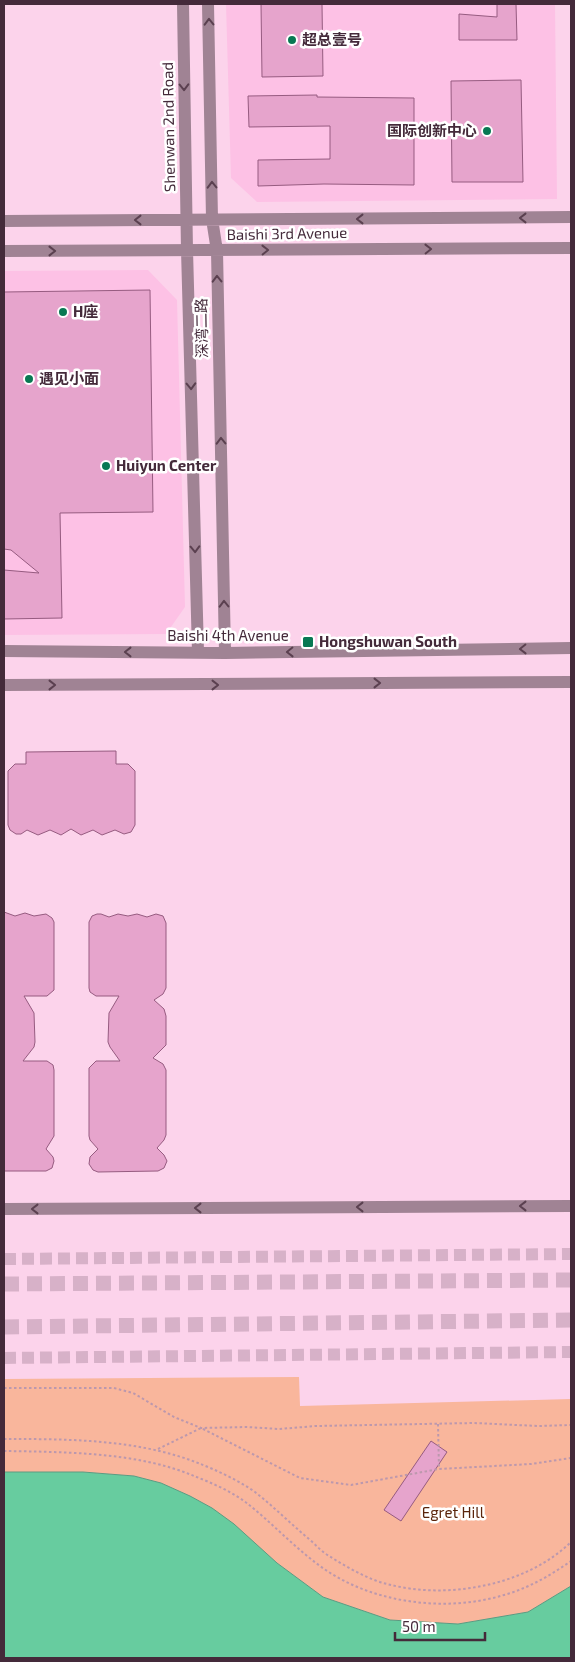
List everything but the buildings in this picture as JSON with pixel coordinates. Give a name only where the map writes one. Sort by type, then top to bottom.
[{"type":"street","name":"Shenwan 2nd Road","points":[[183,4],[187,250]]},
{"type":"street","name":"深湾二路","points":[[208,4],[212,220],[217,251],[225,653]]},
{"type":"street","name":"Baishi 3rd Avenue","points":[[4,221],[571,217]]},
{"type":"street","name":"Baishi 3rd Avenue","points":[[4,251],[571,248]]},
{"type":"street","name":"深湾二路","points":[[187,250],[198,652]]},
{"type":"street","name":"Baishi 4th Avenue","points":[[4,651],[225,653],[571,648]]},
{"type":"street","points":[[4,685],[571,682]]},
{"type":"street","points":[[4,1209],[571,1206]]},
{"type":"path","points":[[4,1388],[114,1388],[133,1392],[174,1417],[201,1428],[300,1478],[351,1485],[439,1469],[530,1464],[571,1458]]},
{"type":"path","points":[[157,1449],[201,1428],[247,1427],[279,1429],[316,1426],[474,1423],[538,1426],[571,1425]]},
{"type":"path","points":[[438,1424],[439,1469]]},
{"type":"path","points":[[4,1439],[91,1441],[157,1449],[198,1463],[254,1492],[328,1556],[361,1574],[387,1584],[416,1589],[448,1590],[477,1588],[500,1582],[546,1562],[571,1542]]},
{"type":"path","points":[[4,1452],[90,1454],[154,1462],[193,1475],[246,1502],[320,1566],[355,1586],[383,1597],[414,1602],[448,1603],[479,1601],[504,1595],[528,1586],[553,1574],[571,1561]]},
{"type":"shaded area","points":[[226,4],[555,4],[557,199],[257,202],[231,178]]},
{"type":"shaded area","points":[[148,270],[177,300],[185,607],[166,634],[4,635],[4,271]]},
{"type":"shaded area","points":[[4,1472],[83,1472],[134,1476],[161,1483],[212,1508],[234,1524],[277,1563],[323,1597],[390,1620],[458,1624],[528,1612],[571,1586],[571,1658],[4,1658]]},
{"type":"green space","name":"Egret Hill","points":[[299,1377],[300,1406],[571,1399],[571,1586],[528,1612],[458,1624],[390,1620],[323,1597],[277,1563],[212,1508],[161,1483],[134,1476],[83,1472],[4,1472],[4,1379]]},
{"type":"tunnel","points":[[4,1259],[571,1254]]},
{"type":"tunnel","points":[[4,1284],[571,1280]]},
{"type":"tunnel","points":[[4,1327],[571,1320]]},
{"type":"tunnel","points":[[4,1358],[571,1352]]},
{"type":"place","name":"超总壹号","points":[[292,40]]},
{"type":"place","name":"国际创新中心","points":[[487,131]]},
{"type":"place","name":"H座","points":[[63,312]]},
{"type":"place","name":"遇见小面","points":[[29,379]]},
{"type":"place","name":"Huiyun Center","points":[[106,466]]},
{"type":"place","name":"Hongshuwan South","points":[[308,642]]}]
